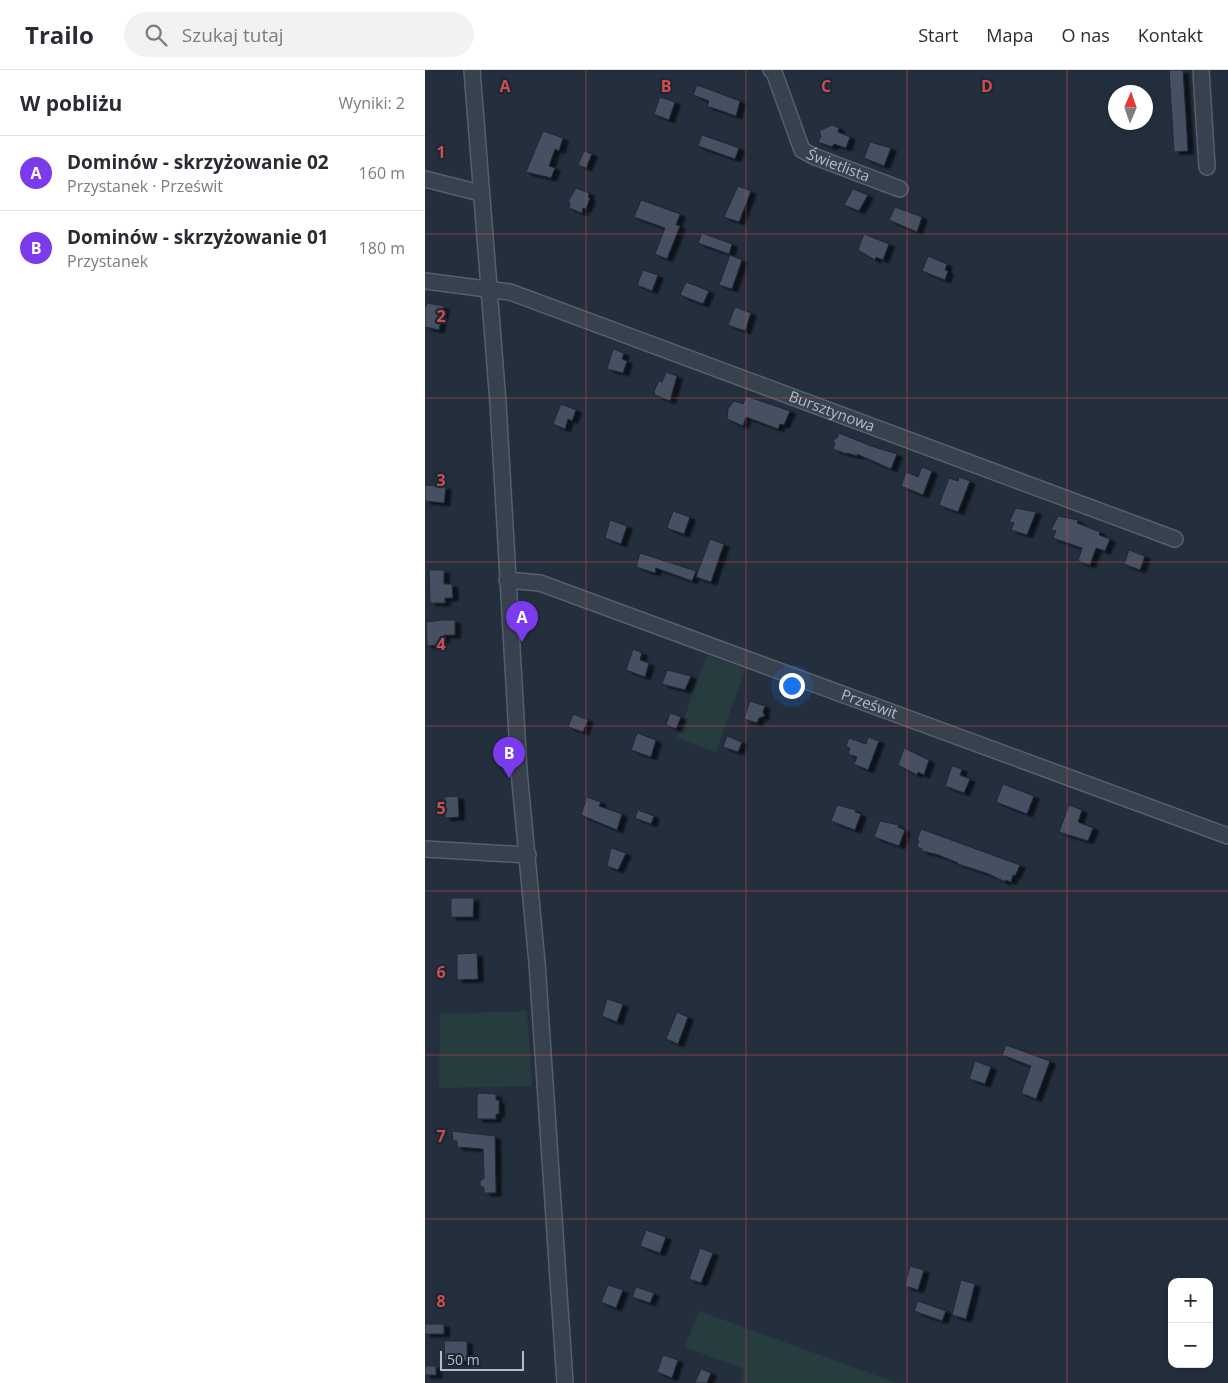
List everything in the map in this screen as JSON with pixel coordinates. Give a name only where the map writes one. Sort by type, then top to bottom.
[{"type":"street","points":[[472,70],[480,194],[499,403],[507,580],[519,771],[527,855],[565,1383]]},
{"type":"street","name":"Świetlista","points":[[771,70],[774,72],[802,150],[813,156],[900,189]]},
{"type":"street","points":[[1201,70],[1207,167]]},
{"type":"street","points":[[425,180],[480,194]]},
{"type":"street","name":"Bursztynowa","points":[[425,282],[488,291],[499,289],[510,292],[1175,539]]},
{"type":"street","name":"Prześwit","points":[[507,580],[540,583],[1228,836]]},
{"type":"street","points":[[425,849],[527,855]]},
{"type":"green space","points":[[707,655],[745,669],[716,752],[677,738]]},
{"type":"green space","points":[[527,1011],[532,1086],[439,1088],[440,1014]]},
{"type":"green space","points":[[699,1311],[897,1383],[741,1383],[744,1369],[685,1347]]},
{"type":"building","points":[[1169,70],[1183,70],[1188,151],[1174,152]]},
{"type":"building","points":[[697,85],[740,101],[736,116],[707,106],[709,101],[693,95]]},
{"type":"building","points":[[660,97],[675,102],[669,120],[654,114]]},
{"type":"building","points":[[832,125],[839,128],[838,132],[850,137],[846,148],[834,144],[832,147],[818,142],[821,136],[819,131]]},
{"type":"building","points":[[543,131],[563,138],[559,151],[555,149],[549,166],[555,168],[551,178],[526,172]]},
{"type":"building","points":[[702,135],[739,148],[735,159],[698,146]]},
{"type":"building","points":[[870,142],[891,148],[884,166],[864,158]]},
{"type":"building","points":[[584,151],[592,154],[586,168],[578,165]]},
{"type":"building","points":[[738,186],[751,191],[739,222],[724,217]]},
{"type":"building","points":[[576,188],[589,193],[588,197],[590,198],[586,209],[583,208],[582,213],[569,208],[570,203],[568,202]]},
{"type":"building","points":[[853,189],[868,195],[859,211],[844,205]]},
{"type":"building","points":[[641,200],[680,214],[676,225],[680,226],[667,259],[655,254],[665,228],[634,217]]},
{"type":"building","points":[[895,207],[922,217],[917,232],[889,220]]},
{"type":"building","points":[[702,233],[732,244],[729,254],[698,243]]},
{"type":"building","points":[[864,234],[889,244],[883,260],[876,257],[875,260],[858,250]]},
{"type":"building","points":[[730,255],[742,260],[732,289],[719,285]]},
{"type":"building","points":[[928,256],[947,264],[945,270],[948,271],[945,280],[922,271]]},
{"type":"building","points":[[643,270],[658,275],[652,291],[637,285]]},
{"type":"building","points":[[686,282],[709,291],[703,304],[680,295]]},
{"type":"building","points":[[427,303],[444,306],[439,330],[425,327],[425,308]]},
{"type":"building","points":[[735,307],[751,313],[745,331],[728,325]]},
{"type":"building","points":[[613,349],[624,353],[622,359],[627,361],[623,373],[607,369]]},
{"type":"building","points":[[666,372],[677,376],[670,401],[655,395],[654,391],[659,381],[662,382]]},
{"type":"building","points":[[746,396],[790,411],[784,425],[780,424],[778,429],[746,417],[743,426],[727,419],[728,409],[734,401],[743,404]]},
{"type":"building","points":[[561,404],[576,410],[572,421],[568,419],[565,429],[553,424]]},
{"type":"building","points":[[839,433],[897,454],[891,469],[857,454],[857,456],[847,454],[833,449],[835,444],[833,440],[837,438]]},
{"type":"building","points":[[922,467],[932,471],[923,495],[901,486],[906,472],[918,477]]},
{"type":"building","points":[[959,477],[970,481],[958,512],[939,505],[949,478],[958,481]]},
{"type":"building","points":[[425,485],[446,487],[444,503],[425,501]]},
{"type":"building","points":[[1016,508],[1036,512],[1027,535],[1011,530],[1014,523],[1009,522]]},
{"type":"building","points":[[673,511],[690,517],[684,534],[667,528]]},
{"type":"building","points":[[1058,516],[1078,520],[1077,523],[1100,532],[1099,535],[1110,539],[1105,551],[1096,548],[1090,565],[1078,561],[1082,548],[1053,538],[1056,531],[1051,530]]},
{"type":"building","points":[[610,520],[627,526],[621,544],[605,538]]},
{"type":"building","points":[[710,539],[724,544],[711,582],[696,577]]},
{"type":"building","points":[[1129,550],[1145,556],[1140,570],[1124,564]]},
{"type":"building","points":[[640,553],[696,571],[692,581],[656,568],[655,573],[636,567]]},
{"type":"building","points":[[429,570],[444,570],[444,584],[452,584],[453,598],[445,598],[445,603],[430,603]]},
{"type":"building","points":[[455,620],[455,635],[444,635],[444,640],[440,640],[440,645],[427,646],[426,622]]},
{"type":"building","points":[[633,649],[642,653],[640,660],[649,663],[645,677],[626,670]]},
{"type":"building","points":[[667,670],[691,676],[685,690],[662,684]]},
{"type":"building","points":[[750,701],[765,706],[763,712],[765,716],[759,718],[757,723],[744,719]]},
{"type":"building","points":[[670,713],[681,717],[676,729],[666,725]]},
{"type":"building","points":[[573,714],[588,720],[583,732],[568,727]]},
{"type":"building","points":[[637,733],[656,740],[651,757],[631,750]]},
{"type":"building","points":[[727,736],[742,742],[738,752],[723,747]]},
{"type":"building","points":[[868,737],[879,741],[868,770],[854,764],[857,757],[848,754],[850,748],[846,746],[849,738],[866,744]]},
{"type":"building","points":[[904,748],[929,760],[924,775],[918,772],[917,775],[898,765]]},
{"type":"building","points":[[952,766],[962,769],[960,775],[970,779],[964,793],[945,786]]},
{"type":"building","points":[[1003,784],[1034,796],[1027,814],[996,802]]},
{"type":"building","points":[[458,796],[459,817],[445,818],[444,797]]},
{"type":"building","points":[[587,797],[601,802],[599,806],[622,814],[617,830],[581,815]]},
{"type":"building","points":[[837,805],[856,810],[855,812],[861,814],[855,830],[831,821]]},
{"type":"building","points":[[1069,805],[1082,810],[1078,822],[1093,828],[1088,841],[1059,832]]},
{"type":"building","points":[[638,810],[654,816],[651,824],[635,818]]},
{"type":"building","points":[[880,821],[899,825],[898,827],[905,830],[899,846],[874,837]]},
{"type":"building","points":[[921,829],[1020,865],[1015,876],[1013,875],[1011,882],[1005,880],[1005,882],[939,855],[922,851],[922,849],[917,847],[919,841],[917,840]]},
{"type":"building","points":[[611,848],[626,853],[618,870],[607,866]]},
{"type":"building","points":[[451,898],[474,898],[473,917],[451,917]]},
{"type":"building","points":[[477,953],[478,979],[457,980],[457,954]]},
{"type":"building","points":[[607,999],[623,1004],[617,1022],[602,1016]]},
{"type":"building","points":[[677,1012],[688,1017],[678,1044],[666,1039]]},
{"type":"building","points":[[1006,1045],[1050,1061],[1036,1099],[1021,1093],[1031,1066],[1002,1055]]},
{"type":"building","points":[[975,1061],[991,1067],[985,1084],[969,1079]]},
{"type":"building","points":[[479,1093],[496,1094],[496,1100],[499,1100],[499,1114],[496,1114],[496,1119],[477,1119],[477,1096]]},
{"type":"building","points":[[452,1131],[495,1136],[496,1193],[484,1193],[484,1188],[480,1185],[480,1181],[484,1178],[483,1149],[457,1147],[457,1141],[453,1141]]},
{"type":"building","points":[[646,1230],[666,1237],[660,1253],[640,1246]]},
{"type":"building","points":[[700,1248],[713,1253],[701,1283],[689,1279]]},
{"type":"building","points":[[910,1266],[924,1270],[918,1290],[905,1286]]},
{"type":"building","points":[[961,1280],[975,1284],[966,1319],[952,1315]]},
{"type":"building","points":[[608,1285],[623,1290],[616,1308],[601,1302]]},
{"type":"building","points":[[636,1287],[654,1293],[650,1303],[632,1297]]},
{"type":"building","points":[[918,1301],[946,1311],[942,1321],[914,1311]]},
{"type":"building","points":[[425,1324],[444,1324],[444,1334],[425,1334]]},
{"type":"building","points":[[444,1341],[467,1341],[467,1361],[445,1362]]},
{"type":"building","points":[[663,1355],[678,1360],[672,1378],[657,1372]]},
{"type":"building","points":[[425,1366],[436,1366],[436,1375],[425,1375]]},
{"type":"building","points":[[701,1369],[711,1373],[707,1383],[695,1383]]},
{"type":"place","name":"Dominów - skrzyżowanie 02","points":[[522,642]]},
{"type":"place","name":"Dominów - skrzyżowanie 01","points":[[509,778]]}]
